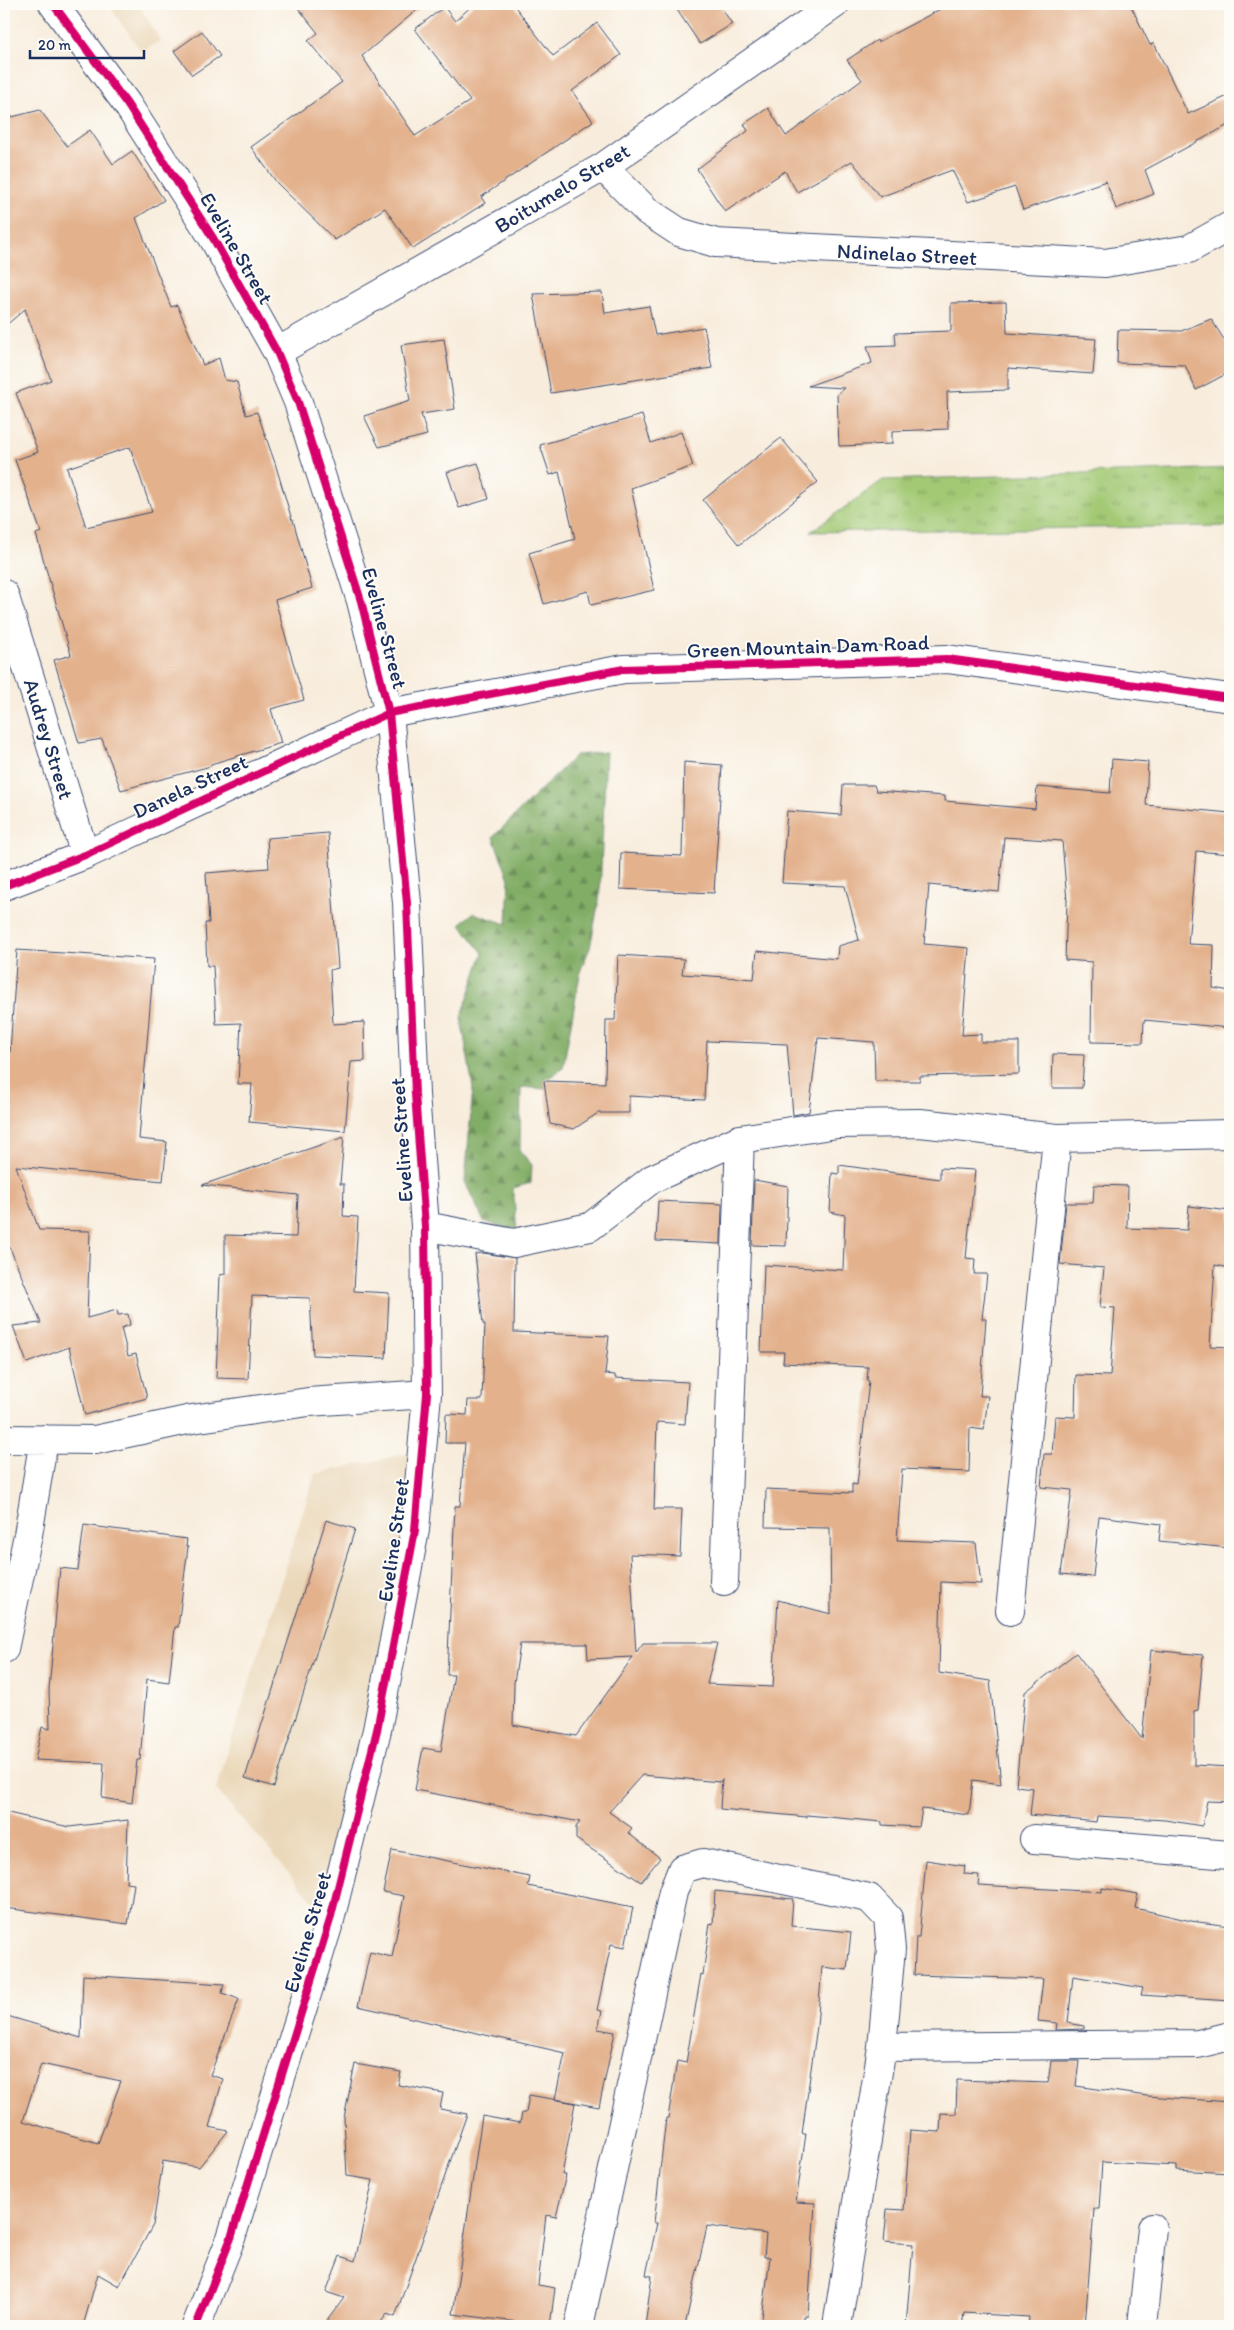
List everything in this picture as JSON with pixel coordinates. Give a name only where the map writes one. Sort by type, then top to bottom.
[{"type":"street","name":"Eveline Street","points":[[53,4],[127,104],[213,238],[277,352],[298,402],[361,601],[389,713],[407,903],[415,1094],[425,1226],[427,1394],[415,1530],[378,1730],[327,1929],[231,2238],[196,2326]]},
{"type":"street","name":"Boitumelo Street","points":[[277,352],[604,167],[835,4]]},
{"type":"street","name":"Ndinelao Street","points":[[604,167],[646,211],[680,232],[716,243],[1105,263],[1189,249],[1230,226]]},
{"type":"street","name":"Audrey Street","points":[[4,594],[85,855]]},
{"type":"street","name":"Green Mountain Dam Road","points":[[389,713],[624,669],[947,659],[1230,698]]},
{"type":"street","name":"Danela Street","points":[[4,886],[85,855],[389,713]]},
{"type":"street","points":[[425,1226],[514,1243],[590,1227],[652,1179],[740,1139],[837,1124],[911,1124],[1057,1138],[1230,1134]]},
{"type":"street","points":[[1010,1611],[1057,1138]]},
{"type":"street","points":[[724,1582],[740,1139]]},
{"type":"street","points":[[4,1439],[96,1440],[192,1419],[308,1402],[427,1394]]},
{"type":"street","points":[[4,1648],[28,1535],[44,1439]]},
{"type":"street","points":[[1034,1839],[1230,1855]]},
{"type":"street","points":[[579,2326],[673,1892],[682,1869],[703,1863],[869,1898],[888,1918],[891,1949],[882,2047],[838,2326]]},
{"type":"street","points":[[882,2047],[1198,2044],[1230,2036]]},
{"type":"street","points":[[1142,2326],[1152,2228]]},
{"type":"shaded area","points":[[108,4],[138,4],[161,41],[141,51]]},
{"type":"shaded area","points":[[422,1450],[330,1920],[216,1789],[315,1474]]},
{"type":"green space","points":[[1230,468],[1230,526],[810,532],[883,480]]},
{"type":"green space","points":[[606,752],[600,894],[590,948],[581,969],[563,1068],[544,1081],[545,1089],[521,1087],[520,1151],[532,1165],[531,1183],[513,1188],[517,1230],[484,1222],[465,1182],[473,1088],[461,1018],[483,953],[460,924],[473,913],[507,924],[509,879],[493,837],[576,755]]},
{"type":"building","points":[[295,4],[424,4],[362,56],[415,136],[470,101],[415,29],[444,7],[455,21],[474,4],[513,4],[553,56],[597,23],[621,55],[572,91],[593,121],[481,197],[485,203],[413,249],[385,208],[335,240],[277,183],[251,147],[342,82],[308,41],[318,33]]},
{"type":"building","points":[[673,4],[719,4],[732,24],[700,44]]},
{"type":"building","points":[[950,4],[1130,4],[1150,45],[1154,43],[1188,114],[1230,95],[1230,124],[1145,170],[1154,194],[1116,209],[1106,181],[1023,210],[1015,187],[968,202],[952,170],[880,197],[852,161],[797,192],[785,171],[725,212],[697,169],[748,131],[744,124],[768,108],[786,136],[862,80],[847,60],[877,40],[878,42]]},
{"type":"building","points":[[202,31],[220,56],[192,75],[174,51]]},
{"type":"building","points":[[40,110],[67,146],[90,130],[113,164],[132,151],[164,200],[136,218],[171,307],[177,305],[203,365],[219,358],[225,380],[237,382],[246,415],[257,412],[293,520],[312,588],[275,600],[304,700],[271,709],[281,743],[211,764],[211,766],[121,790],[102,739],[79,743],[54,660],[71,655],[36,534],[41,532],[15,460],[38,452],[16,393],[51,380],[25,309],[4,327],[4,119]],"holes":[[[130,447],[152,512],[86,527],[67,468]]]},
{"type":"building","points":[[602,292],[605,313],[649,306],[655,335],[704,327],[712,368],[551,393],[533,294]]},
{"type":"building","points":[[1006,302],[1007,333],[1096,339],[1093,374],[1008,368],[1008,390],[947,392],[948,429],[892,431],[892,444],[839,446],[837,394],[844,388],[808,386],[872,363],[867,346],[896,345],[895,333],[951,331],[951,303]]},
{"type":"building","points":[[1211,319],[1230,349],[1230,372],[1196,390],[1185,365],[1117,363],[1118,330],[1181,331]]},
{"type":"building","points":[[444,339],[455,409],[421,414],[427,435],[379,447],[364,416],[410,401],[401,345]]},
{"type":"building","points":[[642,415],[651,443],[681,432],[693,466],[631,488],[654,590],[591,605],[588,591],[544,604],[529,553],[575,539],[559,472],[550,475],[540,445]]},
{"type":"building","points":[[781,438],[818,482],[739,545],[703,500]]},
{"type":"building","points":[[478,463],[489,499],[459,508],[447,472]]},
{"type":"building","points":[[1112,759],[1148,762],[1146,805],[1230,813],[1230,854],[1196,851],[1188,944],[1214,945],[1213,988],[1230,991],[1230,1028],[1144,1020],[1143,1043],[1091,1042],[1092,962],[1065,960],[1067,901],[1062,841],[1004,837],[999,892],[929,885],[924,944],[969,948],[962,1035],[981,1034],[981,1042],[1019,1042],[1019,1074],[920,1076],[920,1081],[875,1081],[874,1042],[818,1038],[809,1112],[793,1115],[787,1044],[707,1041],[704,1100],[629,1096],[629,1113],[598,1113],[574,1129],[550,1124],[544,1081],[605,1083],[606,1020],[615,1020],[618,955],[684,959],[682,974],[754,979],[757,951],[837,959],[838,946],[859,940],[845,886],[782,883],[787,811],[841,815],[843,785],[874,785],[876,791],[945,796],[945,801],[1035,809],[1037,787],[1110,793]]},
{"type":"building","points":[[684,762],[722,765],[714,893],[620,889],[621,853],[682,856]]},
{"type":"building","points":[[328,833],[338,968],[330,970],[333,1024],[364,1022],[365,1061],[351,1062],[345,1131],[249,1122],[252,1084],[238,1084],[241,1023],[216,1024],[213,966],[207,966],[205,923],[209,923],[206,873],[269,868],[267,838]]},
{"type":"building","points":[[17,950],[154,959],[139,1139],[167,1142],[163,1181],[16,1166],[39,1230],[90,1231],[87,1318],[117,1310],[118,1315],[128,1314],[130,1325],[121,1328],[128,1356],[136,1354],[147,1398],[85,1415],[69,1347],[27,1363],[13,1326],[41,1323],[10,1248],[4,1250],[4,1051],[10,1052]]},
{"type":"building","points":[[1053,1054],[1084,1055],[1082,1088],[1052,1088]]},
{"type":"building","points":[[344,1137],[340,1184],[344,1184],[343,1216],[358,1217],[354,1291],[389,1293],[386,1358],[313,1355],[310,1298],[252,1296],[248,1379],[216,1378],[220,1275],[225,1274],[225,1235],[296,1237],[298,1195],[202,1185]]},
{"type":"building","points":[[839,1165],[940,1179],[940,1168],[975,1170],[966,1258],[975,1259],[974,1274],[987,1274],[982,1319],[986,1319],[980,1396],[988,1396],[984,1430],[970,1428],[969,1472],[902,1469],[897,1540],[976,1543],[981,1584],[941,1582],[939,1673],[990,1681],[1001,1784],[973,1780],[969,1815],[922,1809],[919,1827],[882,1825],[882,1822],[807,1815],[807,1817],[720,1809],[722,1779],[720,1782],[642,1775],[609,1812],[632,1828],[628,1833],[660,1858],[641,1882],[576,1839],[576,1827],[580,1822],[415,1790],[423,1748],[441,1751],[454,1675],[447,1675],[455,1506],[460,1506],[465,1443],[445,1443],[446,1414],[467,1415],[468,1400],[482,1400],[485,1324],[483,1324],[475,1254],[483,1253],[515,1258],[514,1332],[609,1336],[605,1374],[615,1375],[615,1378],[688,1382],[685,1424],[657,1422],[654,1509],[682,1509],[680,1556],[630,1554],[636,1653],[643,1643],[717,1643],[707,1684],[773,1687],[778,1600],[831,1614],[830,1528],[765,1527],[766,1489],[852,1493],[852,1484],[857,1485],[869,1381],[867,1381],[868,1367],[783,1363],[784,1352],[761,1352],[764,1265],[843,1270],[845,1215],[830,1212],[832,1173],[839,1174]],"holes":[[[520,1644],[587,1644],[588,1659],[633,1657],[576,1736],[513,1725],[514,1683]]]},
{"type":"building","points":[[754,1180],[788,1186],[786,1246],[752,1245]]},
{"type":"building","points":[[1094,1185],[1128,1186],[1127,1228],[1187,1230],[1189,1206],[1230,1211],[1230,1268],[1215,1265],[1210,1346],[1230,1347],[1230,1548],[1159,1541],[1161,1524],[1099,1516],[1093,1577],[1061,1574],[1072,1490],[1041,1487],[1044,1454],[1052,1454],[1055,1416],[1075,1417],[1076,1375],[1110,1376],[1115,1308],[1100,1307],[1104,1268],[1060,1264],[1066,1203],[1093,1203]]},
{"type":"building","points":[[658,1201],[722,1204],[721,1244],[656,1241]]},
{"type":"building","points":[[326,1520],[355,1529],[274,1787],[245,1778]]},
{"type":"building","points":[[84,1525],[187,1539],[186,1546],[188,1547],[178,1627],[175,1627],[169,1682],[147,1679],[140,1760],[137,1760],[132,1803],[102,1798],[104,1763],[35,1760],[42,1727],[50,1729],[49,1689],[60,1568],[78,1570]]},
{"type":"building","points":[[1151,1650],[1203,1655],[1198,1710],[1194,1711],[1194,1765],[1230,1767],[1230,1802],[1207,1801],[1202,1826],[1165,1820],[1097,1816],[1096,1822],[1030,1815],[1033,1788],[1016,1786],[1025,1692],[1076,1653],[1142,1739]]},
{"type":"building","points":[[4,1812],[69,1827],[128,1820],[126,1883],[134,1884],[128,1924],[4,1908]]},
{"type":"building","points":[[392,1850],[530,1877],[528,1886],[633,1907],[625,1947],[611,1944],[597,2010],[602,2011],[598,2029],[615,2032],[599,2107],[555,2099],[565,2053],[358,2006],[370,1952],[392,1957],[404,1896],[383,1892]]},
{"type":"building","points":[[926,1860],[965,1866],[964,1874],[979,1875],[978,1885],[1102,1892],[1102,1888],[1138,1894],[1135,1908],[1191,1921],[1230,1926],[1230,2001],[1141,1995],[1143,1988],[1073,1976],[1068,2023],[1084,2026],[1084,2029],[1056,2030],[1057,2023],[1038,2021],[1043,1979],[914,1975],[916,1937],[919,1937]]},
{"type":"building","points":[[715,1891],[793,1899],[791,1926],[851,1932],[847,1970],[822,1967],[817,2026],[802,2134],[806,2134],[796,2202],[815,2203],[808,2316],[804,2316],[803,2326],[761,2326],[770,2257],[764,2257],[766,2234],[707,2226],[685,2326],[645,2326],[652,2276],[646,2275],[657,2223],[654,2223],[666,2118],[668,2118],[677,2061],[686,2063],[701,1974],[703,1975],[710,1923],[713,1924]]},
{"type":"building","points":[[83,1975],[224,1984],[222,1993],[239,1999],[210,2075],[223,2079],[209,2127],[228,2131],[199,2167],[163,2161],[153,2225],[119,2286],[98,2274],[83,2326],[4,2326],[4,2015],[81,2038]],"holes":[[[41,2064],[121,2081],[98,2143],[23,2121]]]},
{"type":"building","points":[[1051,2061],[1079,2061],[1076,2086],[1147,2096],[1230,2102],[1230,2173],[1176,2170],[1176,2166],[1102,2162],[1099,2209],[1094,2209],[1085,2326],[1028,2326],[1029,2317],[964,2313],[962,2326],[906,2326],[913,2244],[884,2242],[887,2209],[904,2210],[910,2130],[940,2132],[941,2113],[956,2114],[957,2080],[1048,2083]]},
{"type":"building","points":[[355,2064],[401,2072],[398,2085],[443,2093],[440,2109],[467,2114],[395,2317],[387,2314],[378,2326],[323,2326],[344,2298],[326,2292],[340,2256],[355,2261],[373,2180],[347,2176],[344,2118]]},
{"type":"building","points":[[529,2095],[575,2103],[562,2175],[566,2175],[556,2217],[546,2215],[538,2285],[555,2288],[550,2326],[453,2314],[482,2116],[520,2123],[522,2113],[526,2113]]},
{"type":"cycle path","points":[[53,4],[127,104],[213,238],[277,352],[298,402],[361,601],[389,713],[407,903],[415,1094],[425,1226],[427,1394],[415,1530],[377,1730],[330,1920],[231,2238],[196,2326]]},
{"type":"cycle path","points":[[4,886],[85,855],[389,713],[624,669],[947,659],[1230,698]]}]
